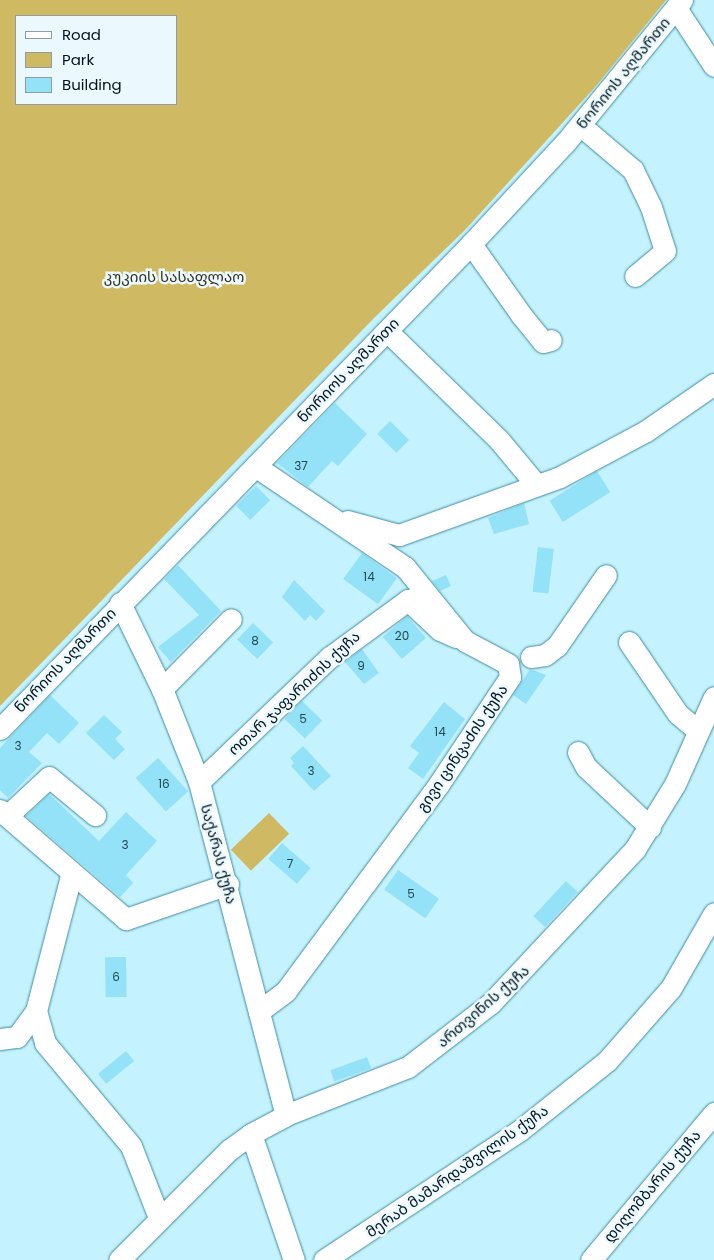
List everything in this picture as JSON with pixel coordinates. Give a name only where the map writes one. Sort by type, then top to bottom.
[{"type":"street","points":[[679,4],[714,66]]},
{"type":"street","name":"ნორიოს აღმართი","points":[[0,728],[472,244],[580,125],[679,4]]},
{"type":"street","points":[[580,125],[633,170],[651,207],[664,252],[635,276]]},
{"type":"street","points":[[472,244],[522,316],[543,342],[551,340]]},
{"type":"street","points":[[386,332],[499,440],[534,482]]},
{"type":"street","points":[[322,515],[399,535],[534,482],[560,476],[624,443],[714,384]]},
{"type":"street","name":"გივი ცინცაძის ქუჩა","points":[[254,466],[322,515],[418,578],[465,640],[508,664],[510,677],[393,848],[286,991],[259,1011]]},
{"type":"street","points":[[508,664],[545,655],[557,646],[606,575]]},
{"type":"street","name":"ოთარ ჯაფარიძის ქუჩა","points":[[199,782],[330,657],[408,600],[440,630],[465,640]]},
{"type":"street","name":"საქარას ქუჩა","points":[[120,603],[162,689],[199,782],[228,884],[286,1115]]},
{"type":"street","points":[[531,657],[578,606]]},
{"type":"street","points":[[162,689],[231,619]]},
{"type":"street","points":[[629,642],[678,714],[696,729]]},
{"type":"street","name":"ართვინის ქუჩა","points":[[119,1260],[159,1218],[251,1134],[286,1115],[408,1067],[466,1025],[612,877],[650,827],[675,784],[696,729],[714,698]]},
{"type":"street","points":[[578,752],[586,767],[650,827]]},
{"type":"street","points":[[95,815],[50,777],[3,813],[71,876],[126,919],[228,884]]},
{"type":"street","points":[[71,876],[36,1011],[45,1043],[131,1146],[159,1218]]},
{"type":"street","name":"მერაბ მამარდაშვილის ქუჩა","points":[[324,1260],[519,1131],[607,1061],[671,988],[714,913]]},
{"type":"street","points":[[8,1038],[36,1011]]},
{"type":"street","name":"დიღომბარის ქუჩა","points":[[591,1260],[714,1113]]},
{"type":"street","points":[[251,1134],[294,1260]]},
{"type":"green space","name":"კუკიის სასაფლაო","points":[[0,0],[666,0],[596,86],[465,230],[375,317],[0,706]]},
{"type":"green space","points":[[269,813],[289,834],[251,871],[231,850]]},
{"type":"building","points":[[335,403],[367,434],[338,466],[332,461],[308,487],[277,463]]},
{"type":"building","points":[[390,421],[409,440],[396,453],[377,434]]},
{"type":"building","points":[[597,471],[610,492],[563,522],[550,501]]},
{"type":"building","points":[[256,486],[270,500],[250,520],[236,506]]},
{"type":"building","points":[[524,503],[529,524],[494,534],[488,518]]},
{"type":"building","points":[[538,547],[554,549],[548,594],[533,592]]},
{"type":"building","points":[[362,553],[397,578],[378,604],[343,579]]},
{"type":"building","points":[[178,565],[221,611],[171,662],[158,647],[199,615],[164,579]]},
{"type":"building","points":[[446,575],[451,586],[440,591],[432,581]]},
{"type":"building","points":[[294,580],[325,611],[316,621],[310,615],[305,621],[282,597]]},
{"type":"building","points":[[407,616],[426,638],[402,659],[383,637]]},
{"type":"building","points":[[253,623],[273,642],[257,659],[237,640]]},
{"type":"building","points":[[362,649],[379,673],[364,684],[345,662]]},
{"type":"building","points":[[530,669],[546,675],[526,704],[513,695]]},
{"type":"building","points":[[50,695],[79,723],[59,744],[47,733],[29,752],[42,763],[8,798],[0,790],[0,748]]},
{"type":"building","points":[[302,701],[322,720],[305,738],[285,719]]},
{"type":"building","points":[[444,702],[465,719],[423,779],[408,768],[419,753],[410,746]]},
{"type":"building","points":[[104,715],[122,732],[115,739],[125,749],[114,760],[86,733]]},
{"type":"building","points":[[303,746],[331,776],[314,791],[291,766],[294,763],[290,758]]},
{"type":"building","points":[[158,758],[188,791],[166,812],[136,778]]},
{"type":"building","points":[[49,794],[99,841],[126,812],[157,841],[126,875],[133,883],[120,897],[26,816]]},
{"type":"building","points":[[282,843],[311,868],[297,884],[268,859]]},
{"type":"building","points":[[398,870],[439,899],[425,918],[384,890]]},
{"type":"building","points":[[566,881],[578,892],[545,927],[533,916]]},
{"type":"building","points":[[105,957],[126,957],[127,997],[106,997]]},
{"type":"building","points":[[126,1051],[134,1061],[106,1084],[98,1074]]},
{"type":"building","points":[[367,1057],[371,1068],[334,1082],[330,1070]]}]
